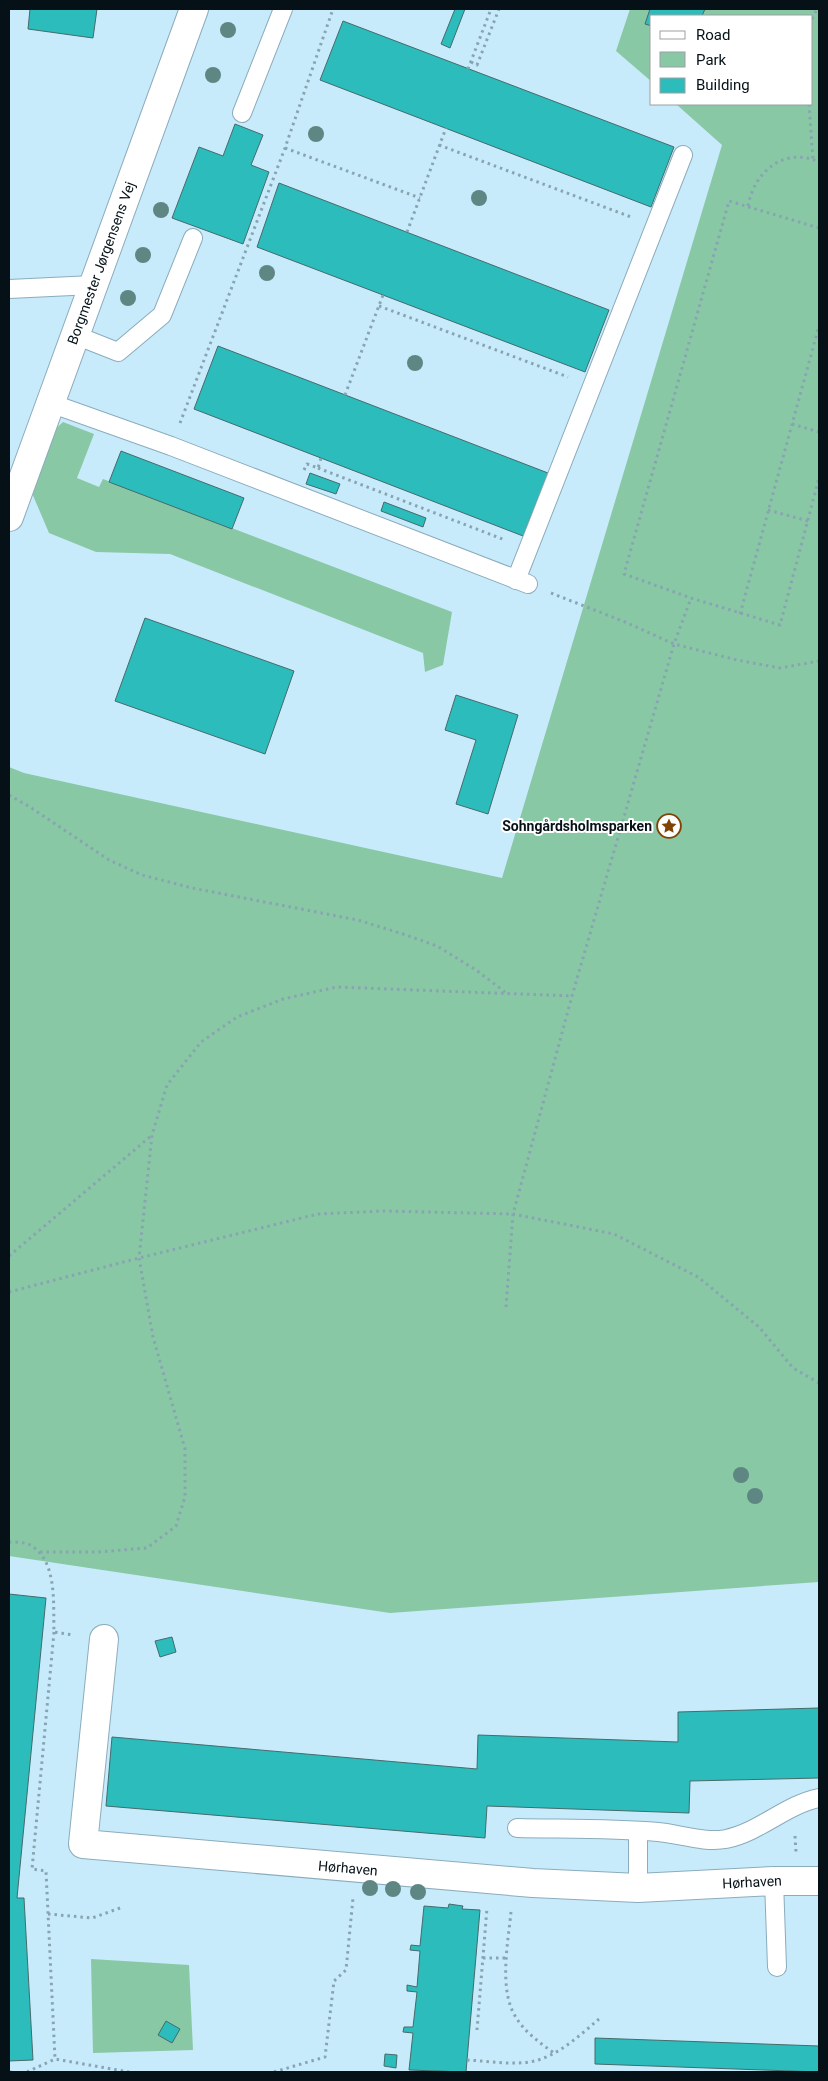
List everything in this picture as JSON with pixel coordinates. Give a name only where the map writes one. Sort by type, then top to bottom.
[{"type":"street","name":"Borgmester Jørgensens Vej","points":[[9,517],[194,9]]},
{"type":"street","name":"Hørhaven","points":[[104,1639],[83,1844],[515,1882],[638,1888],[797,1881]]},
{"type":"lane","points":[[242,114],[283,9]]},
{"type":"lane","points":[[50,403],[171,446],[522,582],[529,549],[683,156]]},
{"type":"lane","points":[[75,335],[118,352],[162,314],[193,238]]},
{"type":"lane","points":[[9,288],[94,285]]},
{"type":"lane","points":[[517,1828],[638,1831],[724,1840],[744,1834],[793,1807],[819,1798]]},
{"type":"lane","points":[[638,1831],[638,1888]]},
{"type":"lane","points":[[777,1967],[797,1881]]},
{"type":"path","points":[[171,446],[285,148],[333,9]]},
{"type":"path","points":[[468,69],[491,9]]},
{"type":"path","points":[[471,62],[477,65],[499,9]]},
{"type":"path","points":[[810,105],[813,159]]},
{"type":"path","points":[[407,232],[446,128]]},
{"type":"path","points":[[440,145],[655,226]]},
{"type":"path","points":[[285,148],[420,198]]},
{"type":"path","points":[[748,206],[750,193],[756,181],[764,171],[775,164],[787,159],[800,158],[813,159],[819,162]]},
{"type":"path","points":[[819,228],[729,201],[624,574],[740,614],[780,625],[819,478]]},
{"type":"path","points":[[345,395],[383,294]]},
{"type":"path","points":[[379,306],[592,386]]},
{"type":"path","points":[[740,614],[792,424],[818,338],[819,326]]},
{"type":"path","points":[[792,424],[819,432]]},
{"type":"path","points":[[318,468],[529,549]]},
{"type":"path","points":[[768,510],[808,521]]},
{"type":"path","points":[[522,582],[625,622],[674,644],[737,660],[780,668],[819,660]]},
{"type":"path","points":[[506,1307],[513,1214],[572,996],[674,644],[692,598]]},
{"type":"path","points":[[9,795],[109,860],[142,875],[192,888],[358,920],[406,935],[437,946],[476,970],[506,993]]},
{"type":"path","points":[[40,1552],[98,1552],[147,1548],[176,1526],[185,1497],[185,1449],[153,1337],[139,1258],[152,1135],[167,1085],[201,1042],[237,1018],[283,999],[337,987],[572,996]]},
{"type":"path","points":[[9,1256],[152,1135]]},
{"type":"path","points":[[9,1292],[318,1214],[384,1211],[513,1214],[614,1234],[698,1277],[760,1327],[793,1368],[819,1384]]},
{"type":"path","points":[[9,1542],[26,1543],[40,1552],[48,1567],[52,1598],[54,1632],[32,1869],[46,1871],[54,2059]]},
{"type":"path","points":[[54,1632],[104,1639]]},
{"type":"path","points":[[793,1807],[797,1881]]},
{"type":"path","points":[[515,1882],[506,1958],[507,1996],[516,2018],[534,2039],[554,2054]]},
{"type":"path","points":[[274,2072],[325,2057],[334,1981],[346,1970],[353,1898]]},
{"type":"path","points":[[477,2030],[488,1905]]},
{"type":"path","points":[[48,1914],[92,1918],[123,1907]]},
{"type":"path","points":[[483,1958],[506,1958]]},
{"type":"path","points":[[467,2060],[508,2063],[531,2062],[554,2054],[574,2041],[599,2019]]},
{"type":"path","points":[[27,2072],[54,2059],[129,2072]]},
{"type":"path","points":[[9,2072],[15,2072]]},
{"type":"green space","name":"Sohngårdsholmsparken","points":[[630,9],[819,9],[819,1582],[390,1613],[9,1556],[9,767],[24,773],[502,878],[722,145],[677,105],[813,105],[813,15],[650,15],[650,80],[616,51]]},
{"type":"green space","points":[[63,422],[94,434],[77,478],[99,487],[103,479],[452,612],[443,665],[425,672],[423,653],[170,554],[96,552],[49,533],[29,486],[51,433]]},
{"type":"green space","points":[[91,1959],[189,1965],[193,2050],[93,2053]]},
{"type":"building","points":[[30,9],[97,9],[93,38],[28,29]]},
{"type":"building","points":[[455,9],[465,9],[450,48],[441,44]]},
{"type":"building","points":[[650,9],[705,9],[702,15],[650,15],[650,25],[645,24]]},
{"type":"building","points":[[343,21],[674,147],[651,207],[320,80]]},
{"type":"building","points":[[235,124],[263,135],[251,165],[269,172],[243,244],[172,218],[199,147],[223,156]]},
{"type":"building","points":[[279,183],[609,310],[585,372],[257,247]]},
{"type":"building","points":[[218,346],[548,473],[523,536],[194,409]]},
{"type":"building","points":[[121,451],[244,498],[232,529],[109,482]]},
{"type":"building","points":[[310,473],[340,484],[336,494],[306,484]]},
{"type":"building","points":[[384,502],[426,518],[423,527],[381,511]]},
{"type":"building","points":[[145,618],[294,671],[265,754],[115,701]]},
{"type":"building","points":[[456,695],[518,715],[488,814],[456,804],[476,740],[445,730]]},
{"type":"building","points":[[9,1594],[46,1598],[17,1898],[24,1898],[33,2060],[9,2061]]},
{"type":"building","points":[[172,1637],[176,1652],[160,1657],[155,1641]]},
{"type":"building","points":[[819,1708],[819,1778],[690,1781],[689,1813],[487,1806],[485,1838],[106,1806],[112,1737],[477,1769],[478,1735],[678,1742],[678,1712]]},
{"type":"building","points":[[449,1904],[463,1906],[462,1909],[480,1910],[466,2072],[409,2070],[413,2033],[403,2032],[404,2027],[413,2027],[417,1992],[407,1991],[407,1985],[417,1987],[420,1951],[410,1950],[411,1945],[420,1946],[424,1906],[448,1908]]},
{"type":"building","points":[[166,2021],[180,2029],[172,2043],[158,2035]]},
{"type":"building","points":[[595,2038],[819,2046],[819,2072],[595,2064]]},
{"type":"building","points":[[385,2054],[397,2055],[396,2068],[384,2066]]},
{"type":"place","name":"Sohngårdsholmsparken","points":[[669,826]]}]
